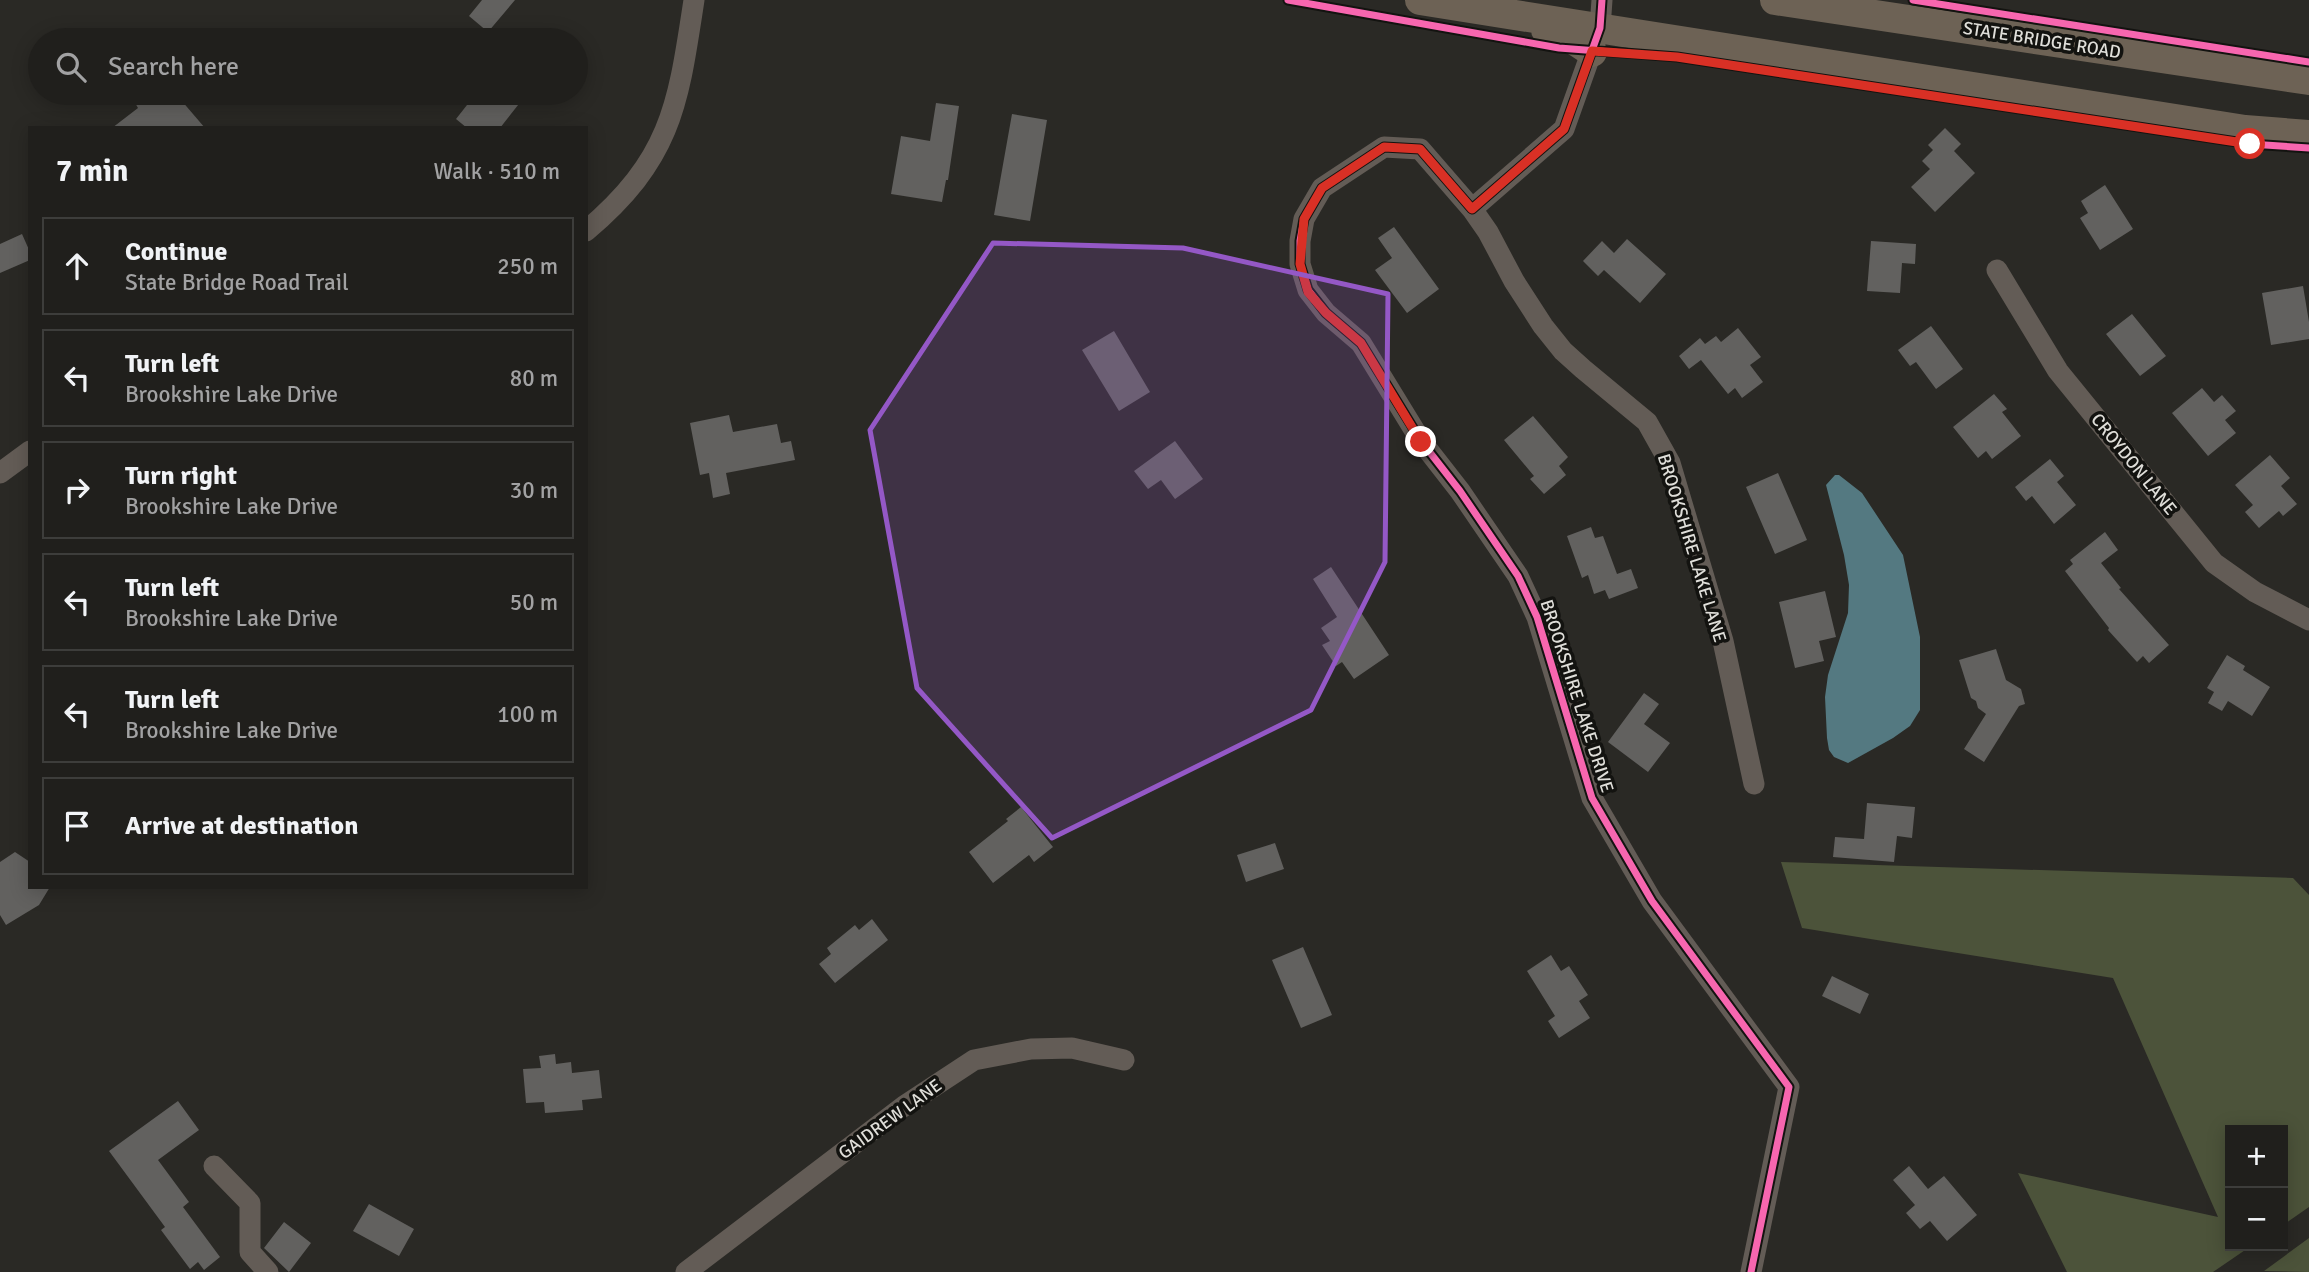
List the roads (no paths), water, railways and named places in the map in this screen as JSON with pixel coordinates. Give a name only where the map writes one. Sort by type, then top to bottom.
[{"type":"highway","points":[[1423,0],[2245,130],[2309,135]]},
{"type":"highway","name":"STATE BRIDGE ROAD","points":[[1775,0],[2309,80]]},
{"type":"street","points":[[588,229],[631,188],[658,147],[673,114],[682,77],[694,0]]},
{"type":"street","points":[[1472,209],[1564,129],[1598,26]]},
{"type":"street","name":"BROOKSHIRE LAKE DRIVE","points":[[1472,209],[1420,149],[1384,147],[1322,188],[1304,219],[1300,264],[1308,292],[1326,313],[1361,343],[1421,442],[1460,491],[1518,576],[1537,617],[1592,798],[1652,901],[1789,1087],[1751,1272]]},
{"type":"street","name":"BROOKSHIRE LAKE LANE","points":[[1472,209],[1543,326],[1563,351],[1647,422],[1670,463],[1723,641],[1754,785]]},
{"type":"street","name":"CROYDON LANE","points":[[1997,270],[2058,371],[2214,563],[2255,592],[2309,620]]},
{"type":"street","points":[[0,472],[28,452]]},
{"type":"street","name":"GAIDREW LANE","points":[[686,1272],[904,1106],[974,1060],[1031,1049],[1072,1048],[1125,1060]]},
{"type":"street","points":[[214,1166],[250,1203],[250,1252],[268,1272]]},
{"type":"water","points":[[1835,475],[1839,475],[1862,493],[1903,555],[1920,637],[1920,710],[1910,726],[1848,763],[1834,757],[1829,750],[1825,697],[1828,675],[1848,613],[1849,585],[1844,555],[1826,485]]}]
